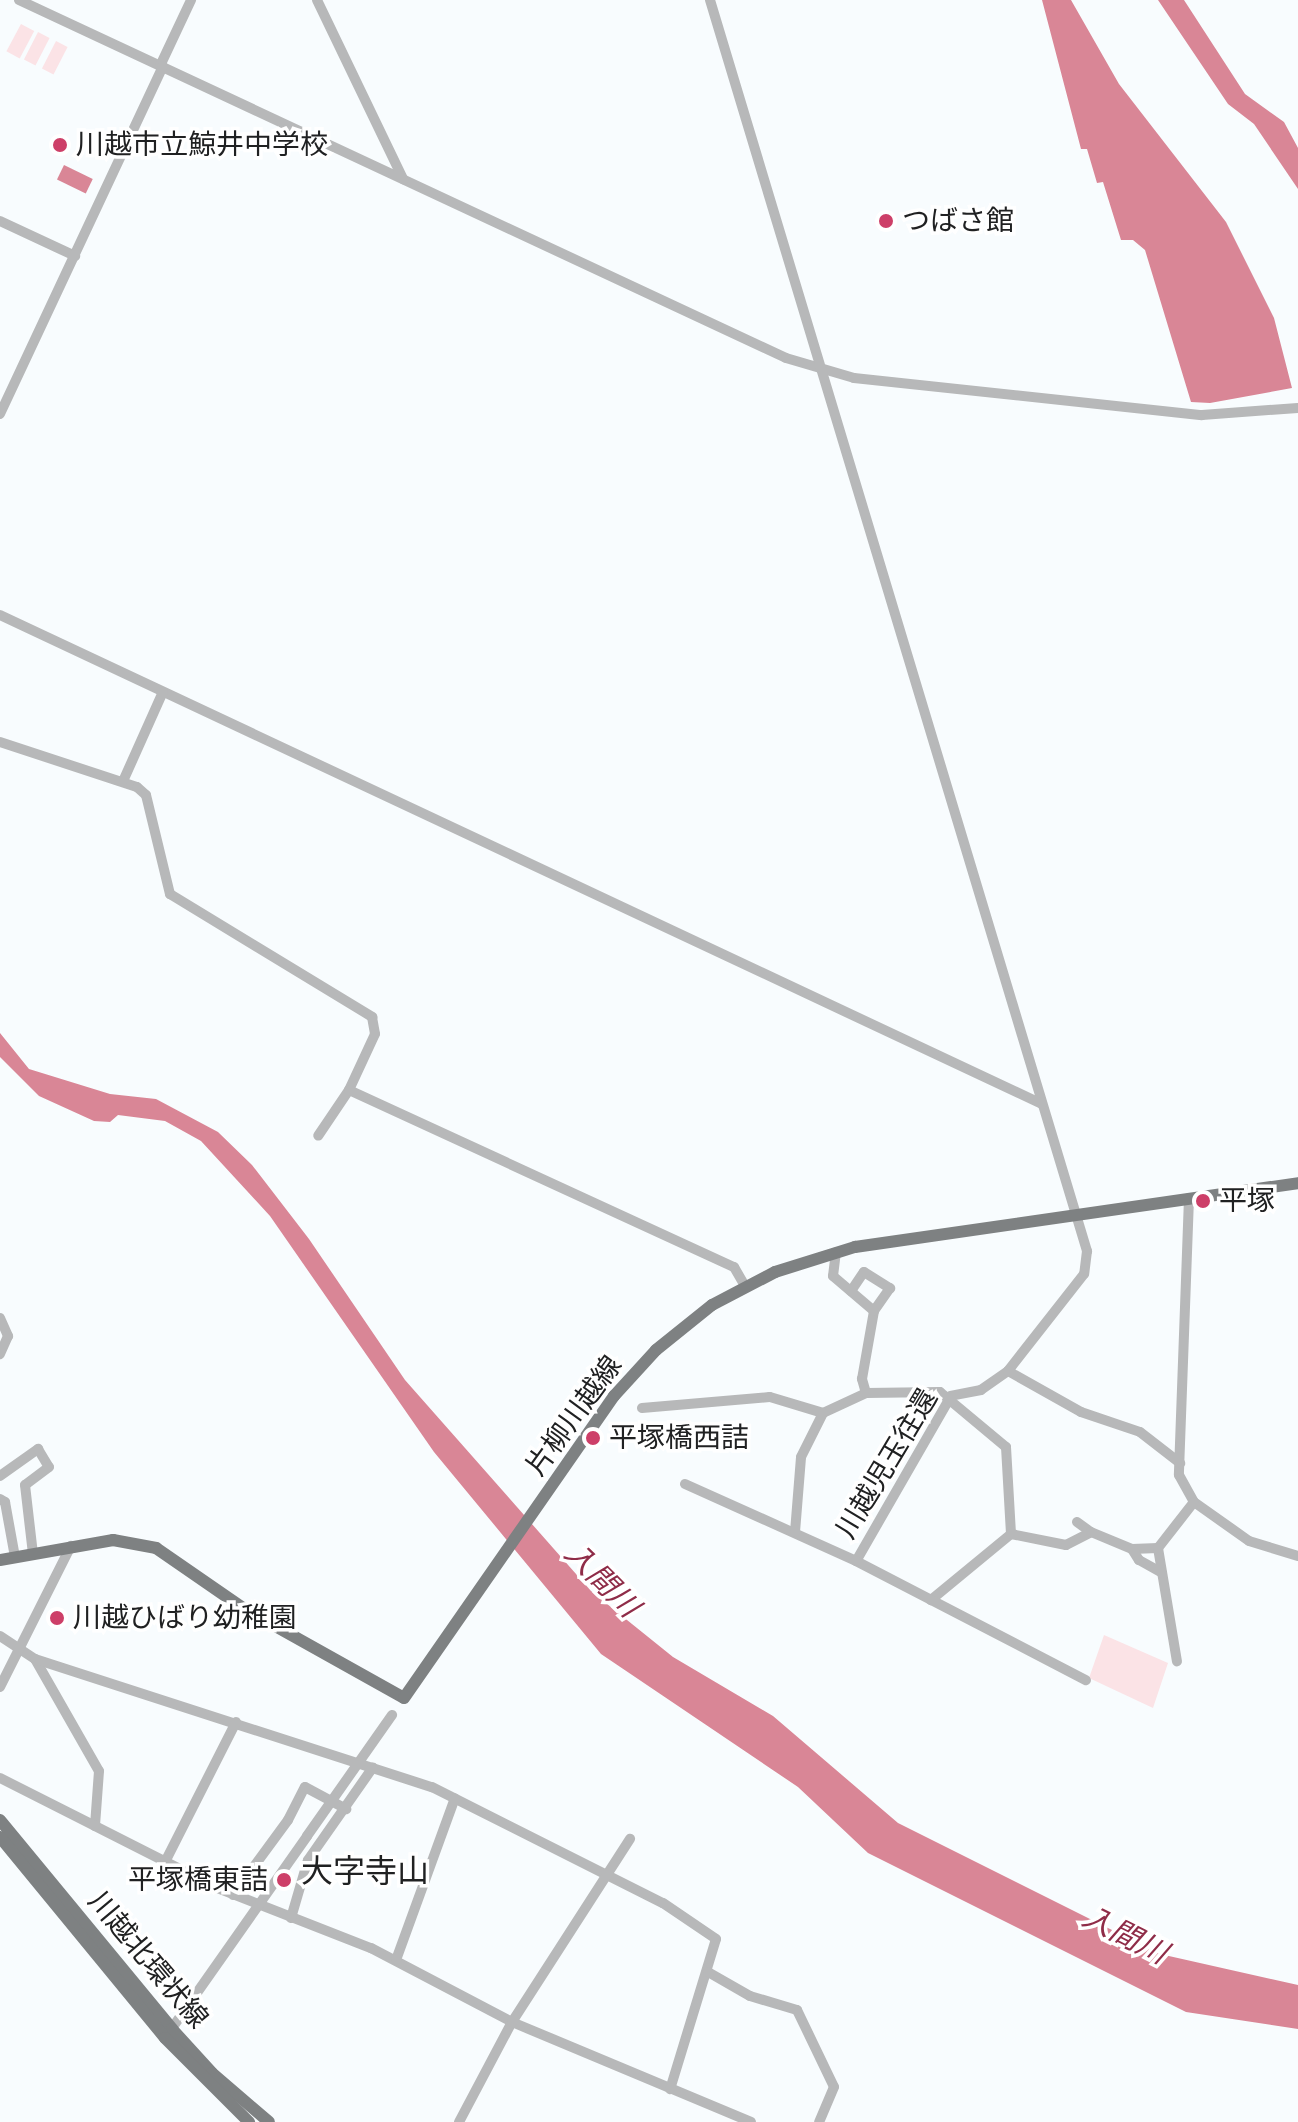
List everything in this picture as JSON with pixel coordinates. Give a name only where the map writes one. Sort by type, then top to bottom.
[{"type":"main road","name":"片柳川越線","points":[[404,1698],[577,1451],[656,1350],[703,1310],[745,1286],[836,1252],[1298,1183]]},
{"type":"main road","points":[[0,1560],[113,1540],[156,1548],[243,1608],[404,1698]]},
{"type":"main road","name":"川越北環状線","points":[[0,1820],[168,2034],[269,2122]]},
{"type":"main road","name":"川越北環状線","points":[[0,1837],[168,2034],[249,2122]]},
{"type":"street","points":[[19,0],[44,5],[162,66],[786,358],[918,386],[1202,415],[1298,408]]},
{"type":"street","points":[[0,414],[191,0]]},
{"type":"street","points":[[317,0],[403,179]]},
{"type":"street","name":"川越児玉往還","points":[[710,0],[818,367],[1087,1251],[1084,1274],[1008,1371],[981,1390],[951,1396],[856,1561]]},
{"type":"street","points":[[0,221],[75,256]]},
{"type":"street","points":[[0,615],[1042,1104]]},
{"type":"street","points":[[124,779],[163,692]]},
{"type":"street","points":[[0,742],[124,779],[146,795],[170,894],[372,1017],[375,1034],[349,1090],[318,1136]]},
{"type":"street","points":[[349,1090],[734,1267],[745,1286]]},
{"type":"street","points":[[1189,1198],[1180,1463],[1185,1491],[1194,1502],[1249,1541],[1298,1556]]},
{"type":"street","points":[[836,1252],[833,1276],[874,1311]]},
{"type":"street","points":[[851,1291],[864,1272],[890,1288],[874,1311],[862,1379],[866,1393]]},
{"type":"street","points":[[0,1318],[8,1336],[0,1354]]},
{"type":"street","points":[[1008,1371],[1081,1412],[1133,1428],[1180,1463]]},
{"type":"street","points":[[795,1532],[801,1457],[823,1413],[866,1393],[931,1391],[951,1396],[1006,1447],[1011,1534]]},
{"type":"street","points":[[642,1408],[770,1397],[823,1413]]},
{"type":"street","points":[[0,1476],[38,1449],[49,1467],[25,1485],[33,1554]]},
{"type":"street","points":[[685,1484],[856,1561],[1086,1680]]},
{"type":"street","points":[[0,1499],[5,1502],[15,1557]]},
{"type":"street","points":[[1177,1661],[1158,1548],[1194,1502]]},
{"type":"street","points":[[1077,1522],[1091,1532],[1132,1549],[1158,1548]]},
{"type":"street","points":[[1011,1534],[1066,1545],[1091,1532]]},
{"type":"street","points":[[931,1600],[1011,1534]]},
{"type":"street","points":[[0,1687],[71,1546]]},
{"type":"street","points":[[1132,1549],[1139,1560],[1162,1573]]},
{"type":"street","points":[[0,1636],[35,1659],[373,1767],[455,1798],[663,1903],[716,1939],[670,2089]]},
{"type":"street","points":[[35,1659],[99,1771],[95,1826]]},
{"type":"street","points":[[168,2034],[404,1698]]},
{"type":"street","points":[[165,1862],[236,1722]]},
{"type":"street","points":[[291,1918],[308,1860],[373,1767]]},
{"type":"street","points":[[0,1778],[233,1895],[396,1960],[512,2022],[751,2122]]},
{"type":"street","points":[[233,1895],[288,1820],[305,1787],[346,1809]]},
{"type":"street","points":[[396,1960],[455,1798]]},
{"type":"street","points":[[459,2122],[512,2022],[630,1839]]},
{"type":"street","points":[[708,1972],[750,1996],[797,2010],[834,2087],[819,2122]]},
{"type":"shaded area","points":[[1042,0],[1071,0],[1119,84],[1226,222],[1274,318],[1292,388],[1210,403],[1191,402],[1145,250],[1133,240],[1121,240],[1103,182],[1097,183],[1087,149],[1081,149]]},
{"type":"shaded area","points":[[1158,0],[1184,0],[1245,94],[1284,122],[1298,148],[1298,189],[1254,124],[1228,104]]},
{"type":"shaded area","points":[[21,24],[34,31],[20,58],[6,51]]},
{"type":"shaded area","points":[[38,32],[50,38],[36,66],[24,60]]},
{"type":"shaded area","points":[[56,41],[68,47],[54,75],[42,69]]},
{"type":"shaded area","points":[[64,165],[93,179],[86,193],[57,179]]},
{"type":"shaded area","points":[[0,1033],[29,1069],[110,1094],[156,1099],[218,1132],[252,1165],[309,1239],[405,1380],[591,1591],[673,1657],[773,1716],[898,1823],[1160,1954],[1298,1985],[1298,2029],[1186,2012],[868,1853],[798,1787],[601,1654],[434,1452],[270,1216],[201,1141],[165,1121],[118,1115],[110,1122],[94,1121],[39,1096],[0,1057]]},
{"type":"shaded area","points":[[1104,1635],[1168,1663],[1153,1708],[1089,1678]]},
{"type":"place","name":"川越市立鯨井中学校","points":[[60,145]]},
{"type":"place","name":"つばさ館","points":[[886,221]]},
{"type":"place","name":"平塚","points":[[1203,1201]]},
{"type":"place","name":"平塚橋西詰","points":[[593,1438]]},
{"type":"place","name":"川越ひばり幼稚園","points":[[57,1618]]},
{"type":"place","name":"平塚橋東詰","points":[[284,1880]]},
{"type":"district","name":"大字寺山","points":[[365,1871]]},
{"type":"water label","name":"入間川","points":[[602,1580]]},
{"type":"water label","name":"入間川","points":[[1125,1935]]}]
